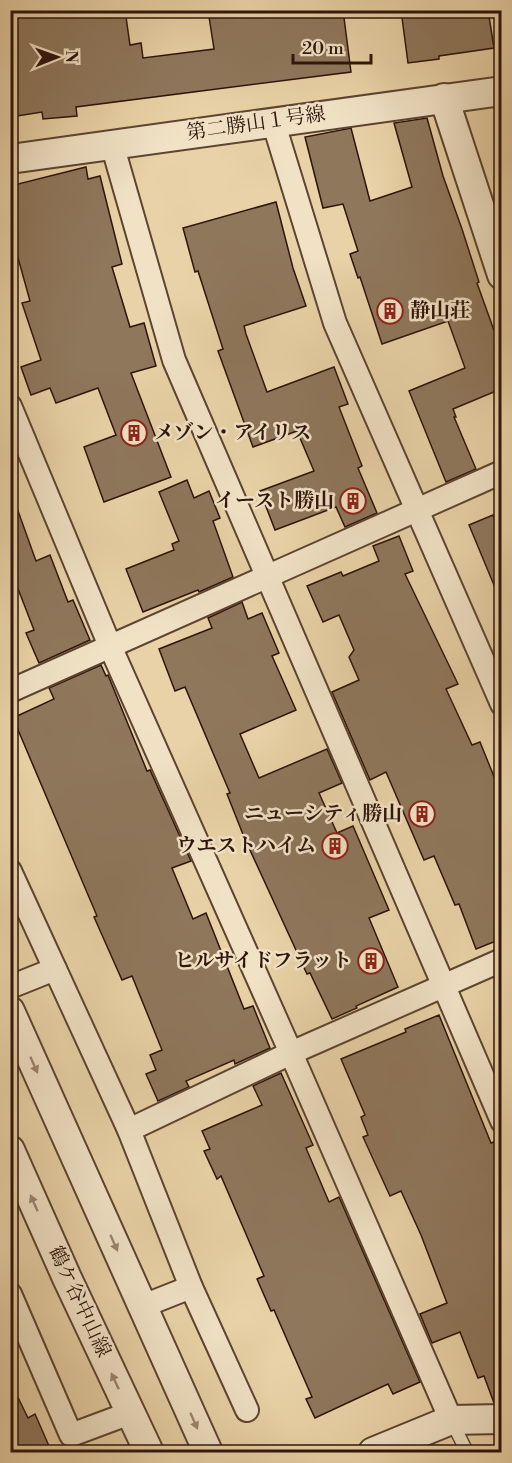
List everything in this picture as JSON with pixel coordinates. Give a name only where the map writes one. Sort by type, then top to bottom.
[{"type":"street","name":"第二勝山１号線","points":[[10,159],[501,91]]},
{"type":"street","points":[[444,98],[501,275]]},
{"type":"street","points":[[273,121],[335,323],[501,704]]},
{"type":"street","points":[[112,144],[174,360],[501,1121]]},
{"type":"street","points":[[10,406],[110,646],[451,1420]]},
{"type":"street","points":[[10,691],[501,472]]},
{"type":"street","points":[[10,871],[129,1130],[191,1287],[247,1410]]},
{"type":"street","points":[[129,1130],[291,1053],[501,960]]},
{"type":"street","points":[[10,987],[55,969]]},
{"type":"street","points":[[10,1011],[208,1452]]},
{"type":"street","name":"鶴ケ谷中山線","points":[[10,1150],[149,1452]]},
{"type":"street","points":[[143,1306],[191,1287]]},
{"type":"street","points":[[10,1294],[71,1435],[130,1413]]},
{"type":"street","points":[[373,1452],[451,1420],[501,1419]]},
{"type":"lane","points":[[451,1420],[467,1452]]},
{"type":"building","points":[[31,10],[125,10],[130,45],[141,43],[143,58],[214,49],[208,10],[343,10],[351,72],[76,107],[77,116],[43,119],[42,112],[10,117],[10,18],[32,16]]},
{"type":"building","points":[[401,10],[488,10],[494,48],[408,63]]},
{"type":"building","points":[[427,118],[443,176],[479,282],[477,283],[501,350],[501,389],[453,409],[456,417],[454,417],[476,469],[446,482],[409,391],[465,368],[448,321],[382,344],[350,254],[358,251],[343,204],[323,208],[305,137],[351,128],[370,201],[412,187],[394,123]]},
{"type":"building","points":[[86,167],[88,179],[100,176],[122,264],[112,267],[130,327],[144,323],[156,366],[131,373],[171,477],[104,502],[84,447],[116,435],[98,388],[56,403],[50,388],[31,395],[21,367],[41,360],[22,303],[30,301],[10,229],[10,186]]},
{"type":"building","points":[[276,202],[293,268],[306,306],[244,326],[267,392],[334,367],[348,404],[339,407],[362,466],[358,468],[377,513],[345,527],[336,507],[275,530],[260,491],[314,471],[297,431],[253,447],[218,351],[223,349],[198,271],[195,272],[183,228]]},
{"type":"building","points":[[187,480],[194,498],[209,491],[220,518],[213,521],[233,577],[143,612],[126,569],[174,550],[172,544],[179,541],[159,492]]},
{"type":"building","points":[[10,497],[13,497],[36,561],[50,555],[68,602],[73,600],[90,640],[39,663],[26,633],[34,630],[10,568]]},
{"type":"building","points":[[493,515],[501,535],[501,602],[469,525]]},
{"type":"building","points":[[399,536],[413,571],[405,574],[458,684],[446,689],[472,745],[480,742],[501,794],[501,939],[476,949],[459,904],[455,905],[434,856],[424,860],[386,772],[370,780],[332,692],[359,680],[349,657],[354,650],[339,615],[323,622],[307,586],[341,572],[343,576],[379,561],[373,546]]},
{"type":"building","points":[[242,602],[248,619],[262,613],[279,653],[272,656],[296,710],[240,734],[259,778],[327,749],[342,783],[319,793],[337,833],[353,826],[389,910],[369,918],[398,987],[332,1019],[310,973],[307,974],[244,837],[227,794],[230,793],[185,687],[175,691],[159,649],[212,628],[208,618]]},
{"type":"building","points":[[101,665],[106,676],[108,675],[147,771],[150,770],[191,861],[172,868],[193,919],[206,913],[244,1009],[253,1006],[270,1048],[235,1064],[234,1060],[186,1081],[189,1087],[158,1101],[146,1074],[156,1070],[150,1055],[162,1050],[132,976],[122,980],[13,718],[54,699],[49,688]]},
{"type":"building","points":[[439,1015],[491,1143],[494,1142],[501,1160],[501,1402],[494,1403],[484,1376],[478,1378],[460,1332],[432,1343],[420,1314],[447,1303],[401,1191],[390,1196],[363,1137],[368,1135],[361,1117],[365,1115],[341,1059],[406,1032],[405,1029]]},
{"type":"building","points":[[281,1073],[313,1145],[306,1148],[329,1202],[339,1197],[420,1382],[393,1394],[388,1384],[315,1418],[306,1399],[312,1397],[274,1310],[271,1311],[257,1279],[264,1276],[221,1176],[217,1179],[204,1151],[210,1149],[202,1131],[262,1105],[253,1086]]},
{"type":"building","points":[[10,1381],[28,1418],[35,1414],[49,1446],[35,1452],[10,1452]]},
{"type":"place","name":"静山荘","points":[[390,311]]},
{"type":"place","name":"メゾン・アイリス","points":[[134,433]]},
{"type":"place","name":"イースト勝山","points":[[353,501]]},
{"type":"place","name":"ニューシティ勝山","points":[[422,814]]},
{"type":"place","name":"ウエストハイム","points":[[335,846]]},
{"type":"place","name":"ヒルサイドフラット","points":[[371,961]]}]
